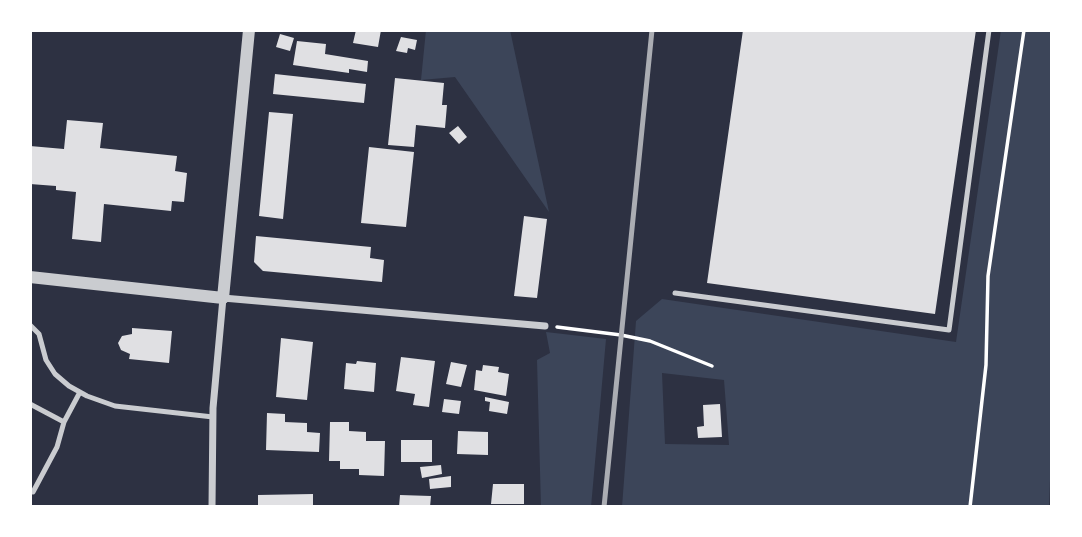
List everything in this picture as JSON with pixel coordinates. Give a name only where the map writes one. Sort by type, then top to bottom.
[{"type":"street","points":[[212,507],[213,417],[249,30]]},
{"type":"street","points":[[30,277],[223,298],[545,326]]},
{"type":"lane","points":[[675,293],[949,330],[989,30]]},
{"type":"lane","points":[[30,325],[39,334],[46,360],[55,374],[80,392],[115,406],[213,417]]},
{"type":"lane","points":[[33,492],[57,447],[64,422],[80,392]]},
{"type":"lane","points":[[30,404],[64,422]]},
{"type":"path","points":[[970,507],[986,365],[988,276],[1024,30]]},
{"type":"path","points":[[545,326],[650,341],[712,366]]},
{"type":"shaded area","points":[[426,30],[510,30],[549,212],[455,77],[421,80]]},
{"type":"shaded area","points":[[1001,30],[1052,30],[1052,425],[1049,507],[622,507],[636,321],[662,299],[956,342]],"holes":[[[662,373],[724,380],[729,445],[665,444]]]},
{"type":"shaded area","points":[[546,332],[606,339],[591,507],[541,507],[537,360],[550,353]]},
{"type":"building","points":[[356,30],[381,30],[378,47],[353,43]]},
{"type":"building","points":[[743,30],[976,30],[935,314],[707,283]]},
{"type":"building","points":[[280,34],[294,38],[290,51],[276,47]]},
{"type":"building","points":[[401,37],[417,40],[415,50],[408,48],[407,53],[396,51]]},
{"type":"building","points":[[297,41],[326,44],[325,54],[368,61],[367,72],[349,69],[349,73],[293,65]]},
{"type":"building","points":[[275,74],[366,84],[364,103],[273,94]]},
{"type":"building","points":[[395,78],[444,83],[442,105],[447,105],[445,128],[416,125],[414,147],[388,145]]},
{"type":"building","points":[[269,112],[293,114],[283,219],[259,216]]},
{"type":"building","points":[[67,120],[103,123],[100,148],[177,156],[175,171],[187,173],[184,202],[172,201],[171,211],[104,204],[101,242],[72,239],[76,192],[56,190],[56,186],[30,184],[30,146],[64,149]]},
{"type":"building","points":[[458,126],[467,137],[459,144],[449,133]]},
{"type":"building","points":[[369,147],[414,152],[406,227],[361,223]]},
{"type":"building","points":[[524,216],[547,219],[537,298],[514,296]]},
{"type":"building","points":[[256,236],[371,247],[370,258],[384,260],[382,282],[263,271],[254,262]]},
{"type":"building","points":[[132,328],[172,331],[169,363],[129,359],[130,354],[121,350],[118,343],[122,336],[132,334]]},
{"type":"building","points":[[281,338],[313,342],[307,400],[276,397]]},
{"type":"building","points":[[401,357],[435,361],[429,407],[413,405],[415,394],[396,391]]},
{"type":"building","points":[[357,361],[376,363],[374,392],[344,389],[346,363],[356,364]]},
{"type":"building","points":[[451,362],[467,365],[461,387],[446,384]]},
{"type":"building","points":[[483,365],[499,367],[498,372],[509,374],[506,396],[474,390],[476,370],[482,371]]},
{"type":"building","points":[[485,397],[509,402],[507,414],[489,411],[490,402],[485,401]]},
{"type":"building","points":[[444,399],[461,401],[459,414],[442,412]]},
{"type":"building","points":[[720,404],[722,437],[698,438],[697,427],[704,426],[703,405]]},
{"type":"building","points":[[267,413],[285,414],[285,422],[307,423],[307,432],[320,433],[319,452],[266,450]]},
{"type":"building","points":[[330,422],[349,422],[349,431],[366,432],[366,441],[385,441],[384,476],[359,475],[359,469],[340,469],[340,461],[329,461]]},
{"type":"building","points":[[458,431],[488,432],[488,455],[457,454]]},
{"type":"building","points":[[401,440],[432,440],[432,462],[401,462]]},
{"type":"building","points":[[441,465],[442,474],[422,478],[420,467]]},
{"type":"building","points":[[451,476],[451,487],[430,489],[429,479]]},
{"type":"building","points":[[493,484],[524,484],[524,504],[491,504]]},
{"type":"building","points":[[313,494],[313,507],[258,507],[258,495]]},
{"type":"building","points":[[400,495],[431,496],[430,507],[399,507]]},
{"type":"railway","points":[[604,507],[652,30]]}]
